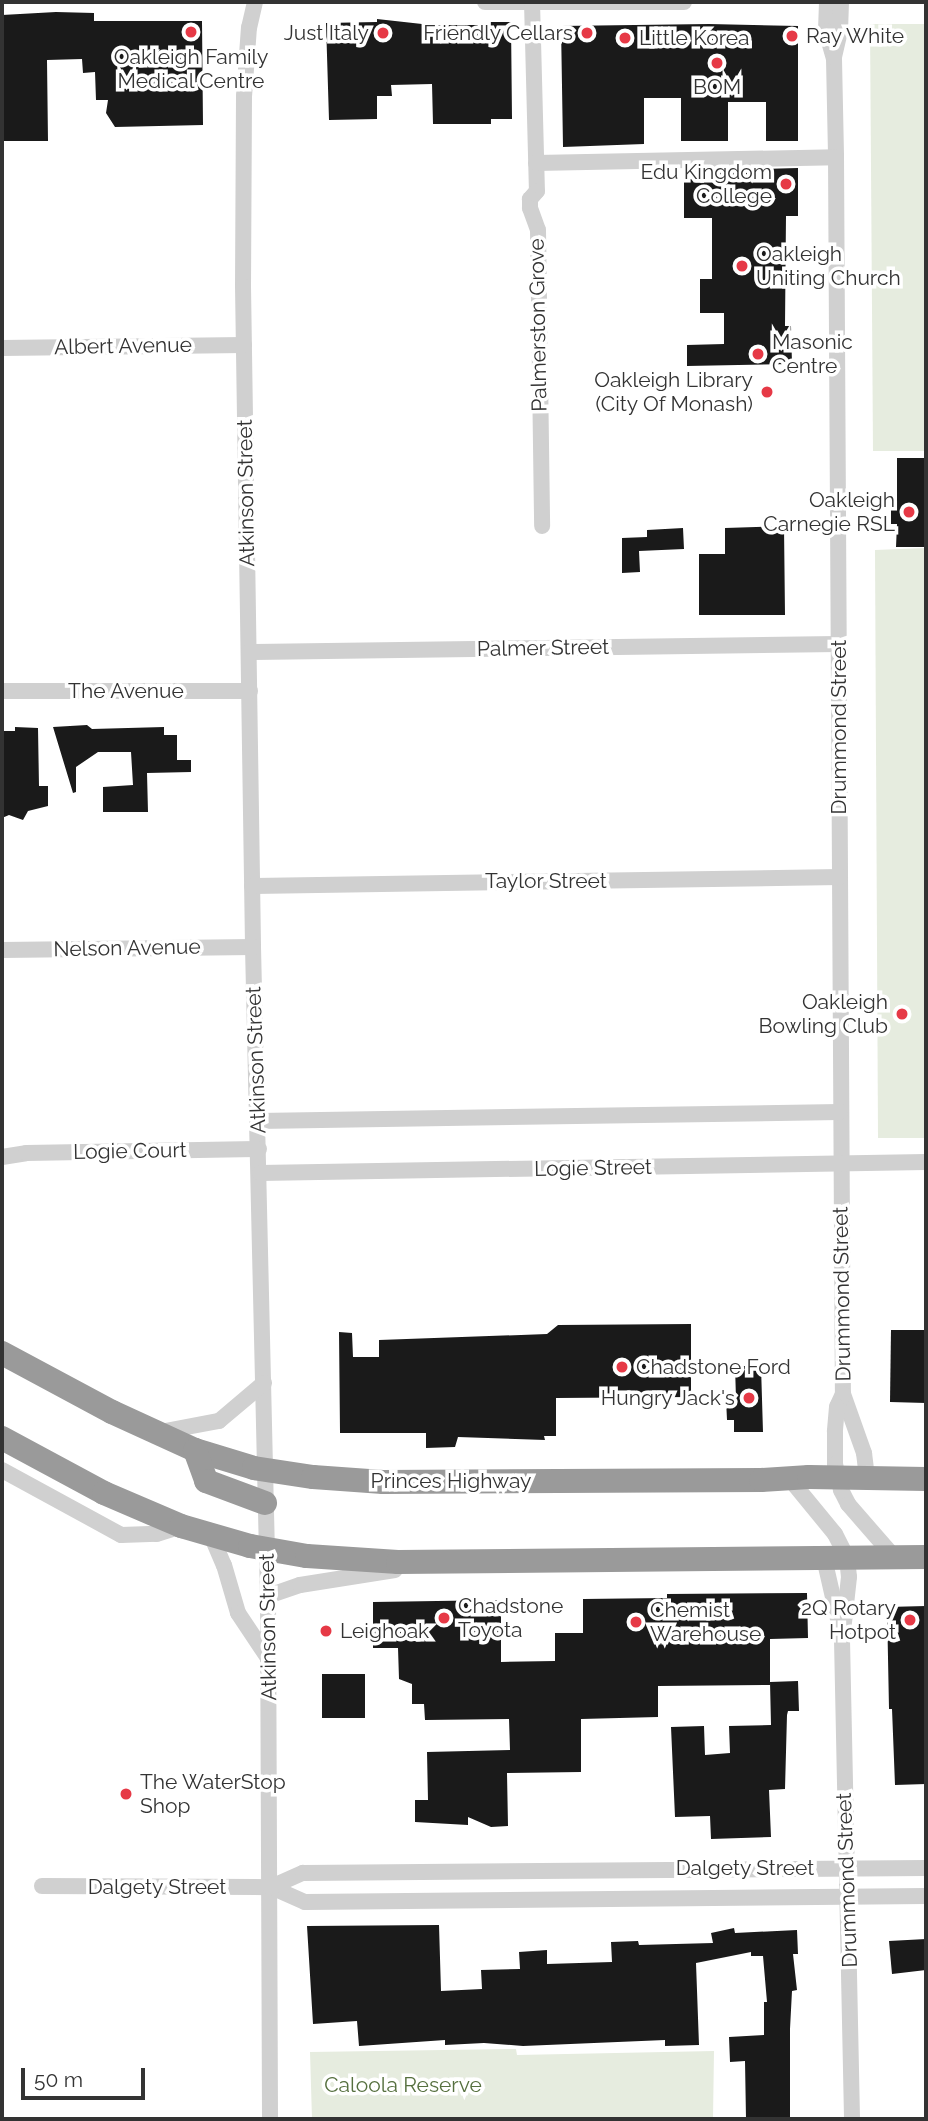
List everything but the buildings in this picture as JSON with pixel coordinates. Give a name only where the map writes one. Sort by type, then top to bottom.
[{"type":"highway","name":"Princes Highway","points":[[2,1353],[154,1433],[195,1450],[264,1469],[361,1482],[837,1477],[926,1479]]},
{"type":"highway","points":[[2,1438],[96,1489],[181,1526],[267,1549],[337,1559],[442,1562],[926,1557]]},
{"type":"highway","points":[[195,1450],[206,1481],[265,1503]]},
{"type":"street","name":"Atkinson Street","points":[[255,2],[249,27],[244,96],[244,345],[253,947],[268,1596],[270,2119]]},
{"type":"street","points":[[485,2],[684,2]]},
{"type":"street","name":"Palmerston Grove","points":[[532,2],[537,191],[530,199],[530,216],[538,230],[542,526]]},
{"type":"street","name":"Drummond Street","points":[[827,2],[826,32],[834,60]]},
{"type":"street","name":"Drummond Street","points":[[841,2],[840,32],[834,60],[843,1394],[864,1453],[867,1477]]},
{"type":"street","points":[[536,163],[836,157]]},
{"type":"street","name":"Albert Avenue","points":[[2,348],[244,345]]},
{"type":"street","name":"Palmer Street","points":[[248,652],[838,644]]},
{"type":"street","name":"The Avenue","points":[[2,691],[250,691]]},
{"type":"street","name":"Taylor Street","points":[[252,886],[840,877]]},
{"type":"street","name":"Nelson Avenue","points":[[2,950],[253,947]]},
{"type":"street","points":[[258,1121],[841,1112]]},
{"type":"street","name":"Logie Court","points":[[2,1157],[26,1153],[259,1149]]},
{"type":"street","name":"Logie Street","points":[[260,1173],[926,1162]]},
{"type":"street","points":[[154,1433],[219,1421],[264,1383]]},
{"type":"street","name":"Drummond Street","points":[[843,1394],[837,1407],[837,1477],[848,1504],[895,1558]]},
{"type":"street","points":[[2,1470],[121,1535],[157,1534],[181,1526]]},
{"type":"street","name":"Drummond Street","points":[[789,1478],[812,1510],[830,1526],[835,1558],[842,1640],[852,2119]]},
{"type":"street","points":[[211,1535],[224,1564],[238,1613],[268,1658]]},
{"type":"street","name":"Drummond Street","points":[[835,1558],[849,1577],[842,1640]]},
{"type":"street","points":[[268,1596],[300,1585],[442,1562]]},
{"type":"street","name":"Dalgety Street","points":[[271,1888],[303,1873],[926,1868]]},
{"type":"street","name":"Dalgety Street","points":[[648,1869],[649,1900]]},
{"type":"street","points":[[456,1870],[457,1902]]},
{"type":"street","name":"Dalgety Street","points":[[42,1886],[271,1888],[305,1902],[926,1896]]},
{"type":"green space","points":[[870,24],[926,24],[926,451],[873,451]]},
{"type":"green space","points":[[926,548],[926,1138],[878,1138],[875,550]]},
{"type":"green space","name":"Caloola Reserve","points":[[516,2049],[517,2055],[714,2051],[713,2119],[312,2119],[310,2052]]},
{"type":"place","name":"Oakleigh Family Medical Centre","points":[[191,32]]},
{"type":"place","name":"Just Italy","points":[[383,33]]},
{"type":"place","name":"Friendly Cellars","points":[[587,33]]},
{"type":"place","name":"Ray White","points":[[792,36]]},
{"type":"place","name":"Little Korea","points":[[625,38]]},
{"type":"place","name":"BOM","points":[[717,63]]},
{"type":"place","name":"Edu Kingdom College","points":[[786,184]]},
{"type":"place","name":"Oakleigh Uniting Church","points":[[742,266]]},
{"type":"place","name":"Masonic Centre","points":[[758,354]]},
{"type":"place","name":"Oakleigh Library (City Of Monash)","points":[[767,392]]},
{"type":"place","name":"Oakleigh Carnegie RSL","points":[[909,512]]},
{"type":"place","name":"Oakleigh Bowling Club","points":[[902,1014]]},
{"type":"place","name":"Chadstone Ford","points":[[622,1367]]},
{"type":"place","name":"Hungry Jack's","points":[[749,1398]]},
{"type":"place","name":"Chadstone Toyota","points":[[444,1618]]},
{"type":"place","name":"2Q Rotary Hotpot","points":[[910,1620]]},
{"type":"place","name":"Chemist Warehouse","points":[[636,1622]]},
{"type":"place","name":"Leighoak","points":[[326,1631]]},
{"type":"place","name":"The WaterStop Shop","points":[[126,1794]]}]
